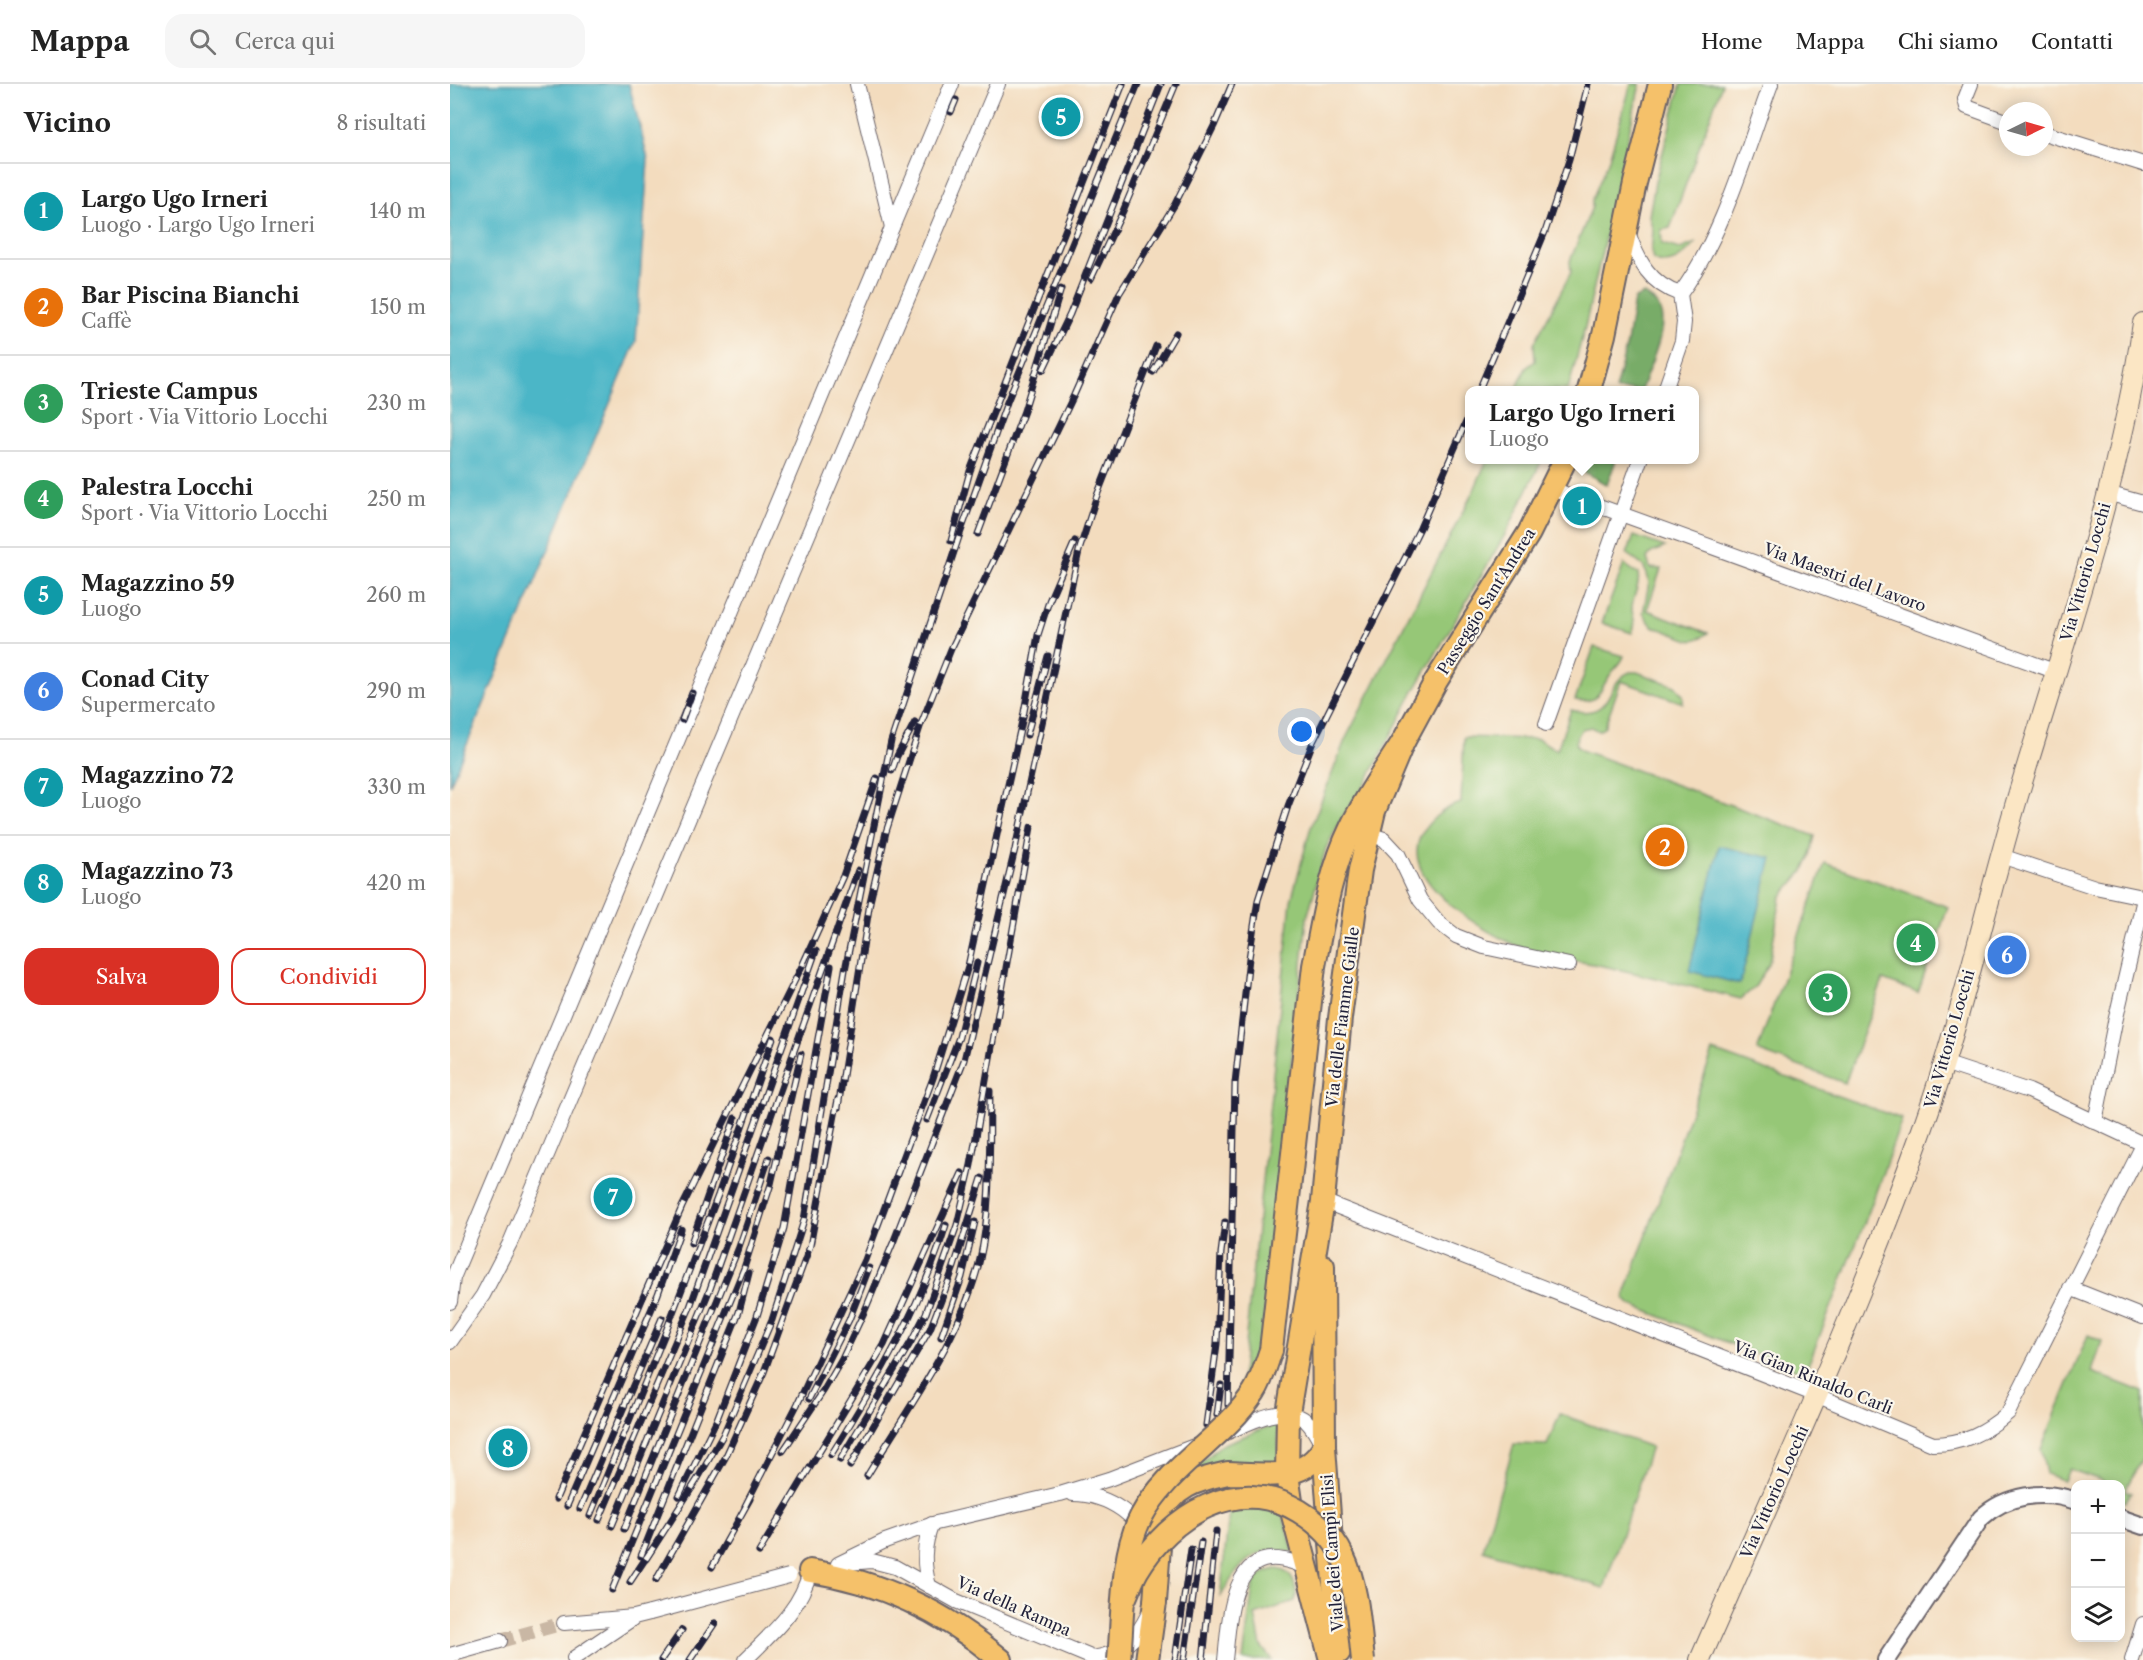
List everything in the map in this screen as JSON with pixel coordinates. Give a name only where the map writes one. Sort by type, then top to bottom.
[{"type":"main road","points":[[1591,386],[1660,84]]},
{"type":"main road","name":"Via Vittorio Locchi","points":[[1700,1660],[1875,1258],[1923,1128],[1944,1063],[2001,856],[2057,672],[2107,493],[2125,418],[2143,323]]},
{"type":"main road","name":"Passeggio Sant'Andrea","points":[[1403,742],[1436,681],[1529,533],[1563,464]]},
{"type":"main road","points":[[1119,1660],[1127,1563],[1131,1539],[1141,1517],[1169,1479],[1238,1412],[1254,1392],[1271,1350],[1314,966],[1323,917],[1334,871],[1350,828],[1403,742]]},
{"type":"main road","name":"Via delle Fiamme Gialle","points":[[1287,1474],[1288,1413],[1323,1201],[1342,1008],[1360,870],[1368,834],[1385,783],[1403,742]]},
{"type":"main road","name":"Via delle Fiamme Gialle","points":[[1323,1201],[1324,1447]]},
{"type":"main road","points":[[1147,1660],[1155,1602],[1159,1533],[1164,1506],[1170,1498],[1183,1487],[1204,1478],[1228,1473],[1287,1474],[1310,1465],[1324,1447]]},
{"type":"main road","name":"Viale dei Campi Elisi","points":[[1324,1447],[1340,1660]]},
{"type":"main road","name":"Viale dei Campi Elisi","points":[[1287,1474],[1293,1515],[1331,1660]]},
{"type":"main road","points":[[1124,1600],[1137,1571],[1150,1553],[1165,1535],[1200,1508],[1224,1499],[1248,1497],[1270,1499],[1292,1507],[1311,1518],[1327,1534],[1342,1555],[1355,1598],[1362,1660]]},
{"type":"main road","points":[[800,1573],[863,1582],[889,1591],[945,1618],[1001,1660]]},
{"type":"street","points":[[857,84],[892,227]]},
{"type":"street","points":[[450,1302],[452,1282],[952,84]]},
{"type":"street","points":[[450,1342],[483,1295],[510,1243],[999,84]]},
{"type":"street","points":[[1666,386],[1682,341],[1684,322],[1680,294],[1692,278],[1717,229],[1771,84]]},
{"type":"street","points":[[1971,84],[1965,99],[1967,107],[1999,119]]},
{"type":"street","points":[[2053,136],[2143,164]]},
{"type":"street","points":[[1626,227],[1637,255],[1653,278],[1665,289],[1680,294]]},
{"type":"street","points":[[1546,724],[1638,464]]},
{"type":"street","name":"Via Maestri del Lavoro","points":[[1552,489],[2057,672]]},
{"type":"street","points":[[2107,493],[2143,503]]},
{"type":"street","points":[[1368,834],[1384,839],[1398,854],[1420,900],[1439,923],[1456,936],[1484,947],[1569,965]]},
{"type":"street","points":[[2001,856],[2095,887],[2143,897]]},
{"type":"street","points":[[2095,1122],[2115,1022],[2143,903]]},
{"type":"street","points":[[1944,1063],[2029,1091],[2143,1145]]},
{"type":"street","name":"Via Gian Rinaldo Carli","points":[[1323,1201],[1816,1395],[1933,1444],[1951,1444],[1993,1426],[2008,1413],[2143,1145]]},
{"type":"street","points":[[2070,1288],[2143,1317]]},
{"type":"street","name":"Via della Rampa","points":[[1255,1421],[1276,1403],[1294,1376]]},
{"type":"street","points":[[1288,1413],[1302,1417],[1324,1447]]},
{"type":"street","name":"Via della Rampa","points":[[838,1564],[885,1541],[932,1524],[1060,1494],[1138,1469],[1255,1421],[1288,1413]]},
{"type":"street","name":"Via della Rampa","points":[[1060,1494],[1100,1497],[1116,1505],[1134,1518],[1149,1536],[1158,1555]]},
{"type":"street","points":[[1886,1660],[1981,1518],[1992,1508],[2028,1496],[2048,1494],[2071,1500]]},
{"type":"street","points":[[2125,1519],[2143,1526]]},
{"type":"street","points":[[929,1586],[924,1569],[924,1554],[932,1524]]},
{"type":"street","points":[[1225,1660],[1232,1606],[1240,1580],[1252,1565],[1264,1560],[1283,1559],[1306,1567]]},
{"type":"street","name":"Via della Rampa","points":[[564,1623],[634,1617],[838,1564],[872,1561],[895,1567],[993,1617],[1092,1658],[1104,1656],[1129,1645],[1144,1624],[1155,1602]]},
{"type":"street","points":[[746,1660],[789,1617],[806,1588],[800,1573]]},
{"type":"street","points":[[1336,1612],[1349,1611],[1363,1619],[1370,1634],[1373,1660]]},
{"type":"street","name":"Via della Rampa","points":[[574,1658],[634,1617]]},
{"type":"street","points":[[2132,1660],[2143,1624]]},
{"type":"street","points":[[450,1655],[500,1641]]},
{"type":"green space","points":[[1631,84],[1640,84],[1585,327],[1569,386],[1518,386],[1526,368],[1535,361],[1534,344],[1571,272],[1570,261],[1609,159]]},
{"type":"green space","points":[[1681,84],[1722,84],[1670,228],[1661,230],[1662,244],[1680,249],[1696,243],[1677,260],[1666,263],[1653,260],[1651,252],[1653,231],[1649,216],[1655,182]]},
{"type":"green space","points":[[1644,294],[1657,304],[1661,314],[1660,336],[1643,386],[1616,386],[1627,343],[1634,299]]},
{"type":"green space","points":[[1485,464],[1540,464],[1506,533],[1414,691],[1365,785],[1345,813],[1326,848],[1307,918],[1261,1345],[1254,1372],[1240,1393],[1291,901],[1310,830],[1345,740]]},
{"type":"green space","points":[[1587,464],[1615,464],[1607,485],[1584,472]]},
{"type":"green space","points":[[1634,536],[1665,547],[1651,553],[1647,558],[1650,568],[1661,569],[1647,610],[1708,633],[1692,641],[1652,626],[1643,613],[1649,583],[1647,574],[1643,566],[1627,554]]},
{"type":"green space","points":[[1624,564],[1638,574],[1639,578],[1632,604],[1635,622],[1632,633],[1602,623]]},
{"type":"green space","points":[[1594,647],[1624,656],[1594,699],[1575,700]]},
{"type":"green space","points":[[1630,672],[1637,672],[1675,686],[1683,695],[1683,703],[1621,681],[1604,728],[1598,731],[1591,727],[1582,729],[1577,737],[1576,745],[1581,750],[1815,836],[1804,870],[1781,897],[1769,964],[1755,987],[1741,999],[1523,948],[1489,932],[1451,905],[1435,889],[1423,872],[1417,855],[1420,837],[1427,826],[1449,807],[1461,803],[1464,737],[1538,739],[1557,750],[1571,710],[1585,712],[1595,710],[1607,699],[1622,677]]},
{"type":"green space","points":[[1825,863],[1948,907],[1918,993],[1883,980],[1845,1083],[1757,1051]]},
{"type":"green space","points":[[1713,1051],[1902,1119],[1868,1214],[1805,1373],[1631,1305],[1625,1299]]},
{"type":"green space","points":[[2088,1335],[2102,1341],[2092,1372],[2143,1392],[2143,1457],[2125,1490],[2125,1480],[2100,1480],[2069,1469],[2064,1481],[2046,1474],[2041,1449]]},
{"type":"green space","points":[[1560,1414],[1651,1447],[1604,1588],[1483,1550],[1514,1444],[1547,1445]]},
{"type":"green space","points":[[1278,1423],[1279,1464],[1219,1464],[1192,1471],[1221,1445]]},
{"type":"green space","points":[[1232,1485],[1247,1487],[1280,1505],[1294,1553],[1268,1551],[1257,1554],[1240,1567],[1220,1598]]},
{"type":"green space","points":[[2125,1490],[2131,1493],[2125,1502]]},
{"type":"green space","points":[[1278,1569],[1291,1577],[1296,1591],[1295,1601],[1255,1615],[1261,1646],[1272,1660],[1243,1660],[1253,1586],[1263,1574]]},
{"type":"water","points":[[450,84],[629,84],[648,159],[636,341],[450,785]]},
{"type":"water","points":[[1719,846],[1772,858],[1740,984],[1689,971]]},
{"type":"tunnel","points":[[500,1641],[564,1623]]},
{"type":"railway","points":[[951,541],[970,471],[1123,84]]},
{"type":"railway","points":[[646,1559],[723,1435],[772,1320],[804,1220],[845,970],[891,741],[1007,402],[1138,84]]},
{"type":"railway","points":[[1043,370],[1070,314],[1161,84]]},
{"type":"railway","points":[[1091,279],[1123,211],[1176,84]]},
{"type":"railway","points":[[838,1108],[870,902],[886,832],[921,724],[951,649],[1074,395],[1119,294],[1175,204],[1232,84]]},
{"type":"railway","points":[[1481,386],[1545,232],[1569,160],[1588,84]]},
{"type":"railway","points":[[951,112],[956,100]]},
{"type":"railway","points":[[978,534],[1024,411],[1061,289]]},
{"type":"railway","points":[[1153,372],[1176,333]]},
{"type":"railway","points":[[783,1451],[842,1359],[866,1308],[964,1060],[1015,849],[1079,551],[1096,498],[1156,346]]},
{"type":"railway","points":[[1228,1405],[1235,1083],[1258,900],[1288,806],[1313,742],[1420,528],[1465,424]]},
{"type":"railway","points":[[745,1506],[798,1403],[865,1260],[933,1078],[968,966],[1024,712],[1038,635],[1049,601],[1075,541]]},
{"type":"railway","points":[[1027,735],[1048,656]]},
{"type":"railway","points":[[682,720],[692,693]]},
{"type":"railway","points":[[892,771],[897,756],[915,722]]},
{"type":"railway","points":[[556,1499],[682,1207],[802,966],[843,876],[877,778]]},
{"type":"railway","points":[[840,1460],[926,1313],[957,1225],[971,1165],[1031,827]]},
{"type":"railway","points":[[612,1526],[710,1289],[858,870]]},
{"type":"railway","points":[[599,1520],[690,1307],[816,951]]},
{"type":"railway","points":[[927,1120],[959,1037],[977,963]]},
{"type":"railway","points":[[679,1496],[717,1419],[757,1316],[784,1228],[831,966]]},
{"type":"railway","points":[[590,1516],[664,1336],[718,1195],[773,1038]]},
{"type":"railway","points":[[612,1590],[744,1268],[771,1184],[801,1054]]},
{"type":"railway","points":[[867,1476],[947,1345],[971,1288],[984,1239],[989,1175],[990,1091]]},
{"type":"railway","points":[[656,1580],[725,1458],[764,1372],[810,1246],[838,1099]]},
{"type":"railway","points":[[691,1243],[735,1118]]},
{"type":"railway","points":[[624,1529],[739,1247],[769,1158]]},
{"type":"railway","points":[[759,1552],[884,1345],[962,1173]]},
{"type":"railway","points":[[850,1466],[930,1329],[954,1267],[982,1178]]},
{"type":"railway","points":[[941,1337],[962,1277],[975,1222]]},
{"type":"railway","points":[[1206,1425],[1217,1344],[1221,1253],[1225,1222]]},
{"type":"railway","points":[[831,1455],[896,1344],[924,1285],[946,1225]]},
{"type":"railway","points":[[567,1506],[658,1294],[681,1229]]},
{"type":"railway","points":[[809,1399],[849,1320],[869,1268]]},
{"type":"railway","points":[[641,1556],[739,1312],[749,1273]]},
{"type":"railway","points":[[580,1509],[662,1318]]},
{"type":"railway","points":[[1217,1415],[1221,1385]]},
{"type":"railway","points":[[712,1567],[750,1499]]},
{"type":"railway","points":[[1203,1660],[1216,1531]]},
{"type":"railway","points":[[1184,1660],[1201,1542]]},
{"type":"railway","points":[[1175,1660],[1191,1549]]},
{"type":"railway","points":[[630,1582],[650,1552]]},
{"type":"railway","points":[[690,1660],[715,1623]]},
{"type":"railway","points":[[661,1660],[682,1630]]},
{"type":"place","name":"Magazzino 59","points":[[1061,117]]},
{"type":"place","name":"Largo Ugo Irneri","points":[[1582,506]]},
{"type":"place","name":"Bar Piscina Bianchi","points":[[1665,847]]},
{"type":"place","name":"Palestra Locchi","points":[[1916,943]]},
{"type":"place","name":"Conad City","points":[[2007,955]]},
{"type":"place","name":"Trieste Campus","points":[[1828,993]]},
{"type":"place","name":"Magazzino 72","points":[[613,1197]]},
{"type":"place","name":"Magazzino 73","points":[[508,1448]]}]
